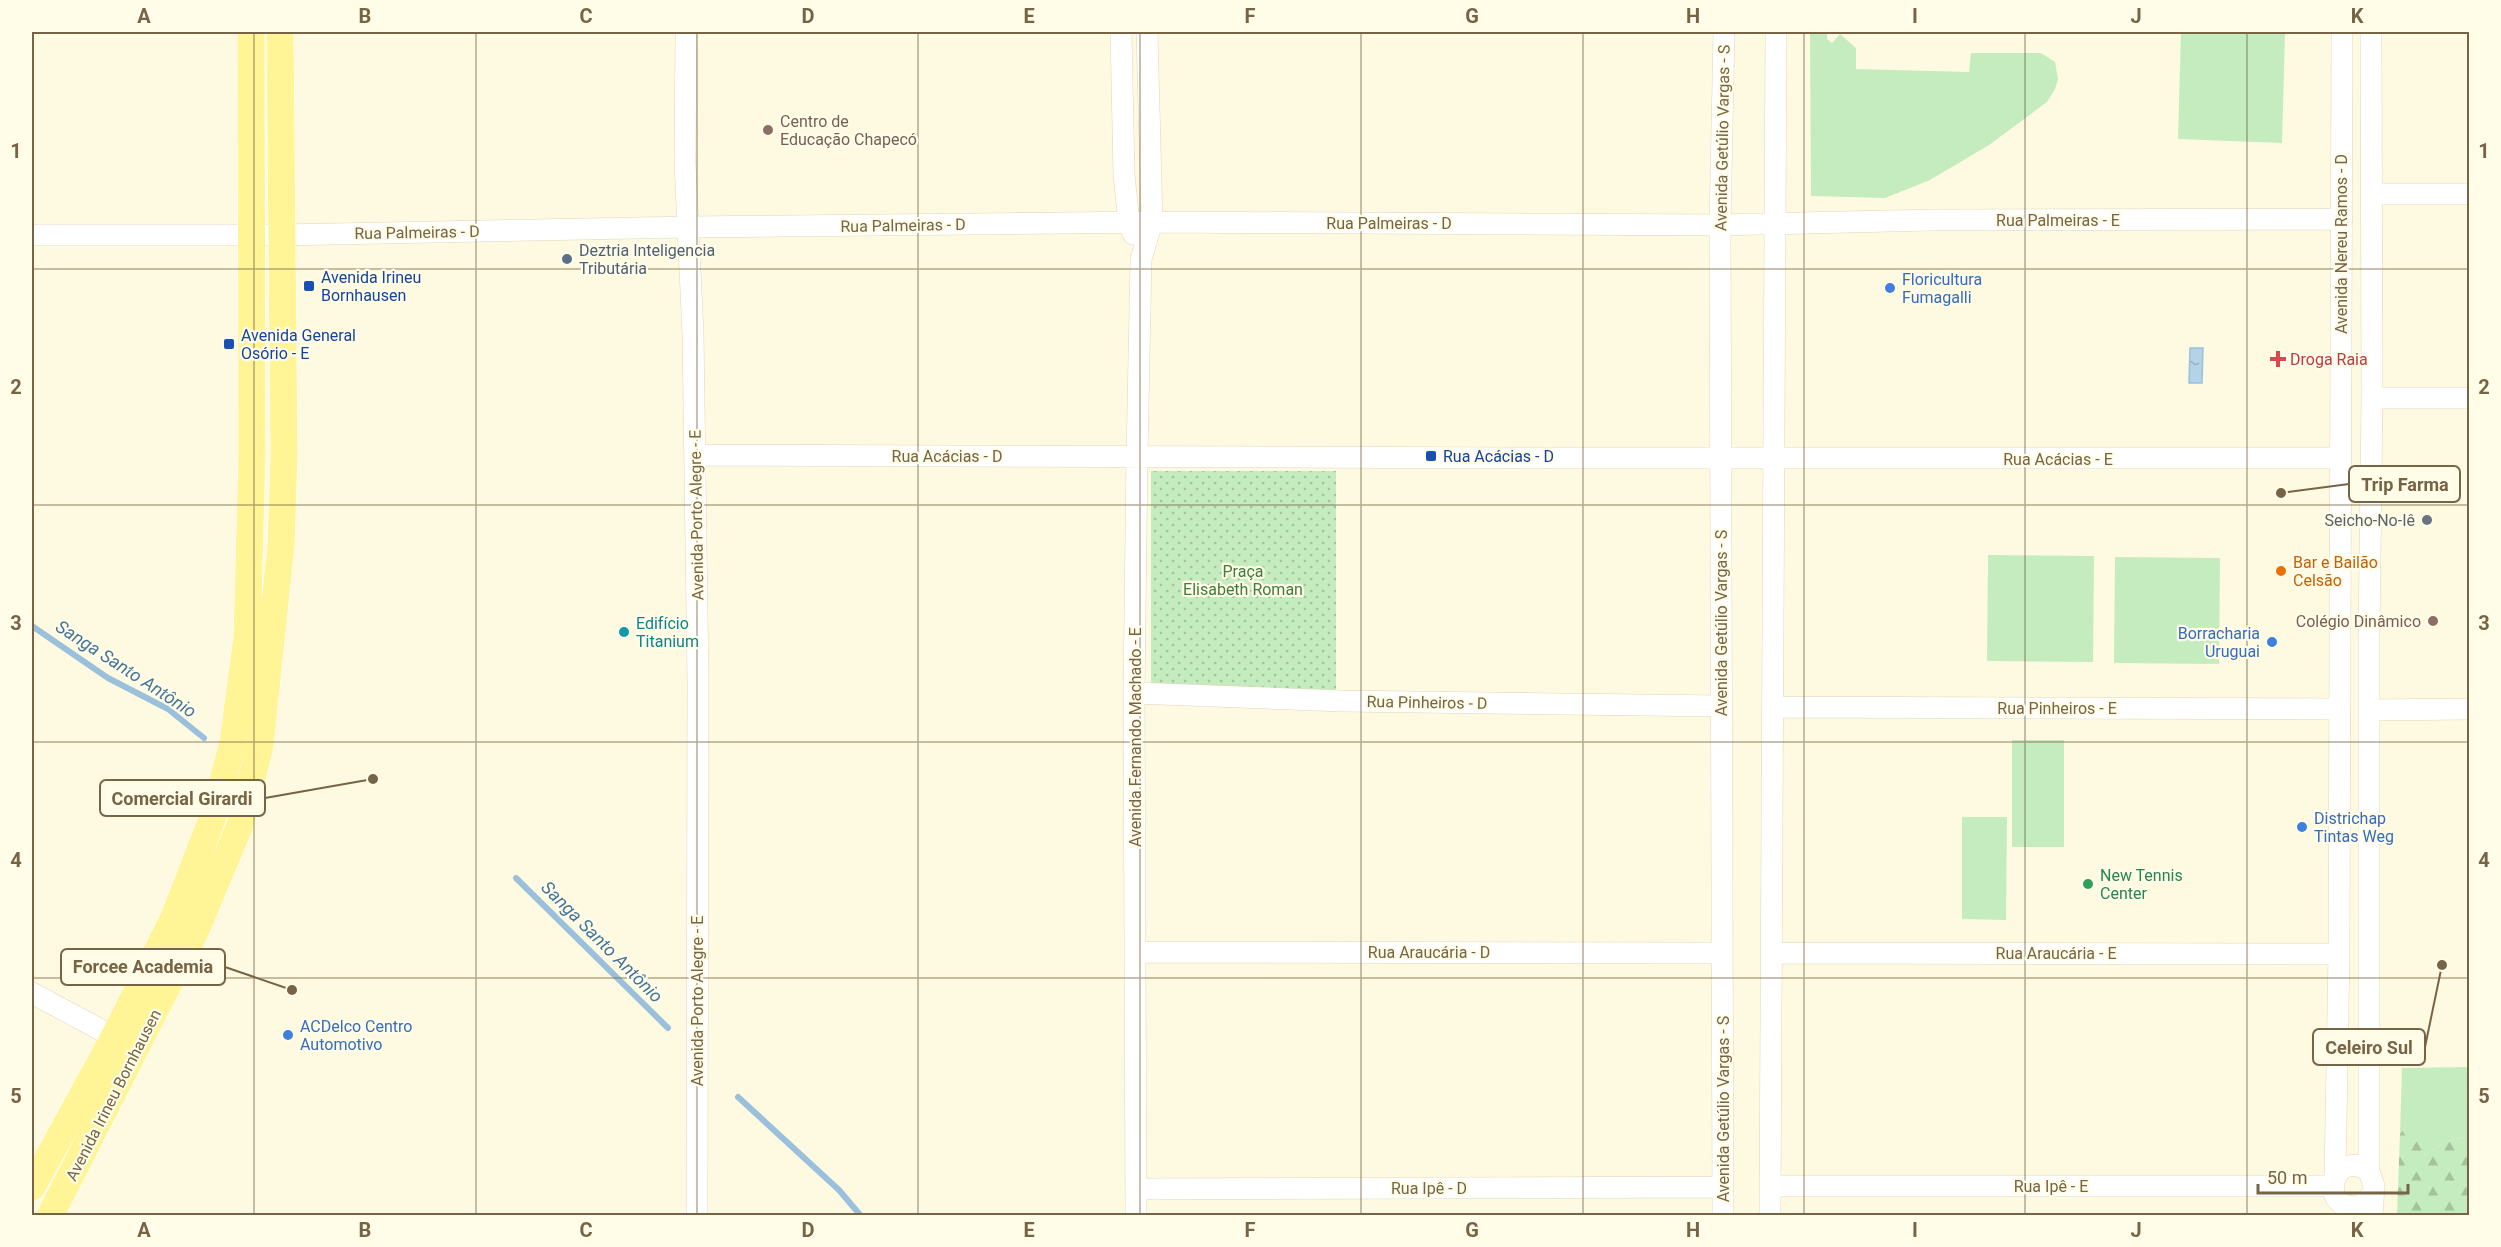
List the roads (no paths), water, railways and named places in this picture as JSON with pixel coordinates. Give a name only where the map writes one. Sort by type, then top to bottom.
[{"type":"main road","points":[[250,235],[251,34],[280,34],[281,235]]},
{"type":"main road","name":"Avenida Irineu Bornhausen","points":[[50,1215],[126,1042],[194,868],[214,814],[233,742],[247,637],[252,455],[250,235]]},
{"type":"main road","name":"Avenida Irineu Bornhausen","points":[[32,1187],[196,930],[240,825],[260,746],[281,545],[285,456],[281,235]]},
{"type":"street","name":"Avenida Porto Alegre - E","points":[[686,32],[685,163],[693,334],[698,670],[697,1215]]},
{"type":"street","name":"Avenida Fernando Machado - E","points":[[1121,32],[1124,175],[1129,223],[1141,259]]},
{"type":"street","name":"Avenida Fernando Machado - E","points":[[1136,1215],[1134,693],[1141,259],[1152,222],[1147,32]]},
{"type":"street","name":"Avenida Getúlio Vargas - S","points":[[1723,1215],[1720,225],[1724,32]]},
{"type":"street","points":[[1770,1215],[1776,32]]},
{"type":"street","name":"Avenida Nereu Ramos - D","points":[[2335,1194],[2340,954],[2342,32]]},
{"type":"street","name":"Avenida Nereu Ramos - D","points":[[2369,1172],[2372,399],[2370,32]]},
{"type":"street","points":[[2371,194],[2469,194]]},
{"type":"street","name":"Rua Palmeiras - E","points":[[1774,224],[1942,220],[2342,219]]},
{"type":"street","name":"Rua Palmeiras - D","points":[[32,235],[281,235],[687,227],[1152,222],[1774,224]]},
{"type":"street","points":[[2372,399],[2469,398]]},
{"type":"street","name":"Rua Acácias - D","points":[[695,455],[1431,456],[1775,460]]},
{"type":"street","name":"Rua Acácias - E","points":[[1775,460],[2341,458]]},
{"type":"street","name":"Rua Pinheiros - D","points":[[1134,693],[1353,701],[1721,706]]},
{"type":"street","name":"Rua Pinheiros - E","points":[[1773,707],[2340,709]]},
{"type":"street","points":[[2369,710],[2469,709]]},
{"type":"street","name":"Rua Araucária - D","points":[[1136,952],[1722,953]]},
{"type":"street","name":"Rua Araucária - E","points":[[1772,953],[2340,954]]},
{"type":"street","points":[[32,993],[126,1042]]},
{"type":"street","points":[[2358,1166],[2369,1172],[2374,1185],[2373,1205],[2365,1204],[2354,1207],[2344,1204],[2335,1194],[2343,1168],[2358,1166]]},
{"type":"street","name":"Rua Ipê - E","points":[[1770,1186],[2335,1194]]},
{"type":"street","name":"Rua Ipê - D","points":[[1136,1189],[1723,1187]]},
{"type":"water","points":[[2190,348],[2203,348],[2202,383],[2189,383]]},
{"type":"waterway","name":"Sanga Santo Antônio","points":[[32,626],[108,678],[168,709],[204,738]]},
{"type":"waterway","name":"Sanga Santo Antônio","points":[[516,878],[668,1028]]},
{"type":"waterway","name":"Sanga Santo Antônio","points":[[738,1097],[839,1190],[861,1216]]},
{"type":"place","name":"Centro de Educação Chapecó","points":[[768,130]]},
{"type":"place","name":"Deztria Inteligencia Tributária","points":[[567,259]]},
{"type":"place","name":"Avenida Irineu Bornhausen","points":[[309,286]]},
{"type":"place","name":"Floricultura Fumagalli","points":[[1890,288]]},
{"type":"place","name":"Avenida General Osório - E","points":[[229,344]]},
{"type":"place","name":"Droga Raia","points":[[2278,359]]},
{"type":"place","name":"Rua Acácias - D","points":[[1431,456]]},
{"type":"place","name":"Trip Farma","points":[[2281,493]]},
{"type":"place","name":"Seicho-No-Iê","points":[[2427,520]]},
{"type":"place","name":"Bar e Bailão Celsão","points":[[2281,571]]},
{"type":"place","name":"Colégio Dinâmico","points":[[2433,621]]},
{"type":"place","name":"Edifício Titanium","points":[[624,632]]},
{"type":"place","name":"Borracharia Uruguai","points":[[2272,642]]},
{"type":"place","name":"Comercial Girardi","points":[[373,779]]},
{"type":"place","name":"Districhap Tintas Weg","points":[[2302,827]]},
{"type":"place","name":"New Tennis Center","points":[[2088,884]]},
{"type":"place","name":"Celeiro Sul","points":[[2442,965]]},
{"type":"place","name":"Forcee Academia","points":[[292,990]]},
{"type":"place","name":"ACDelco Centro Automotivo","points":[[288,1035]]},
{"type":"park label","name":"Praça Elisabeth Roman","points":[[1243,580]]}]
